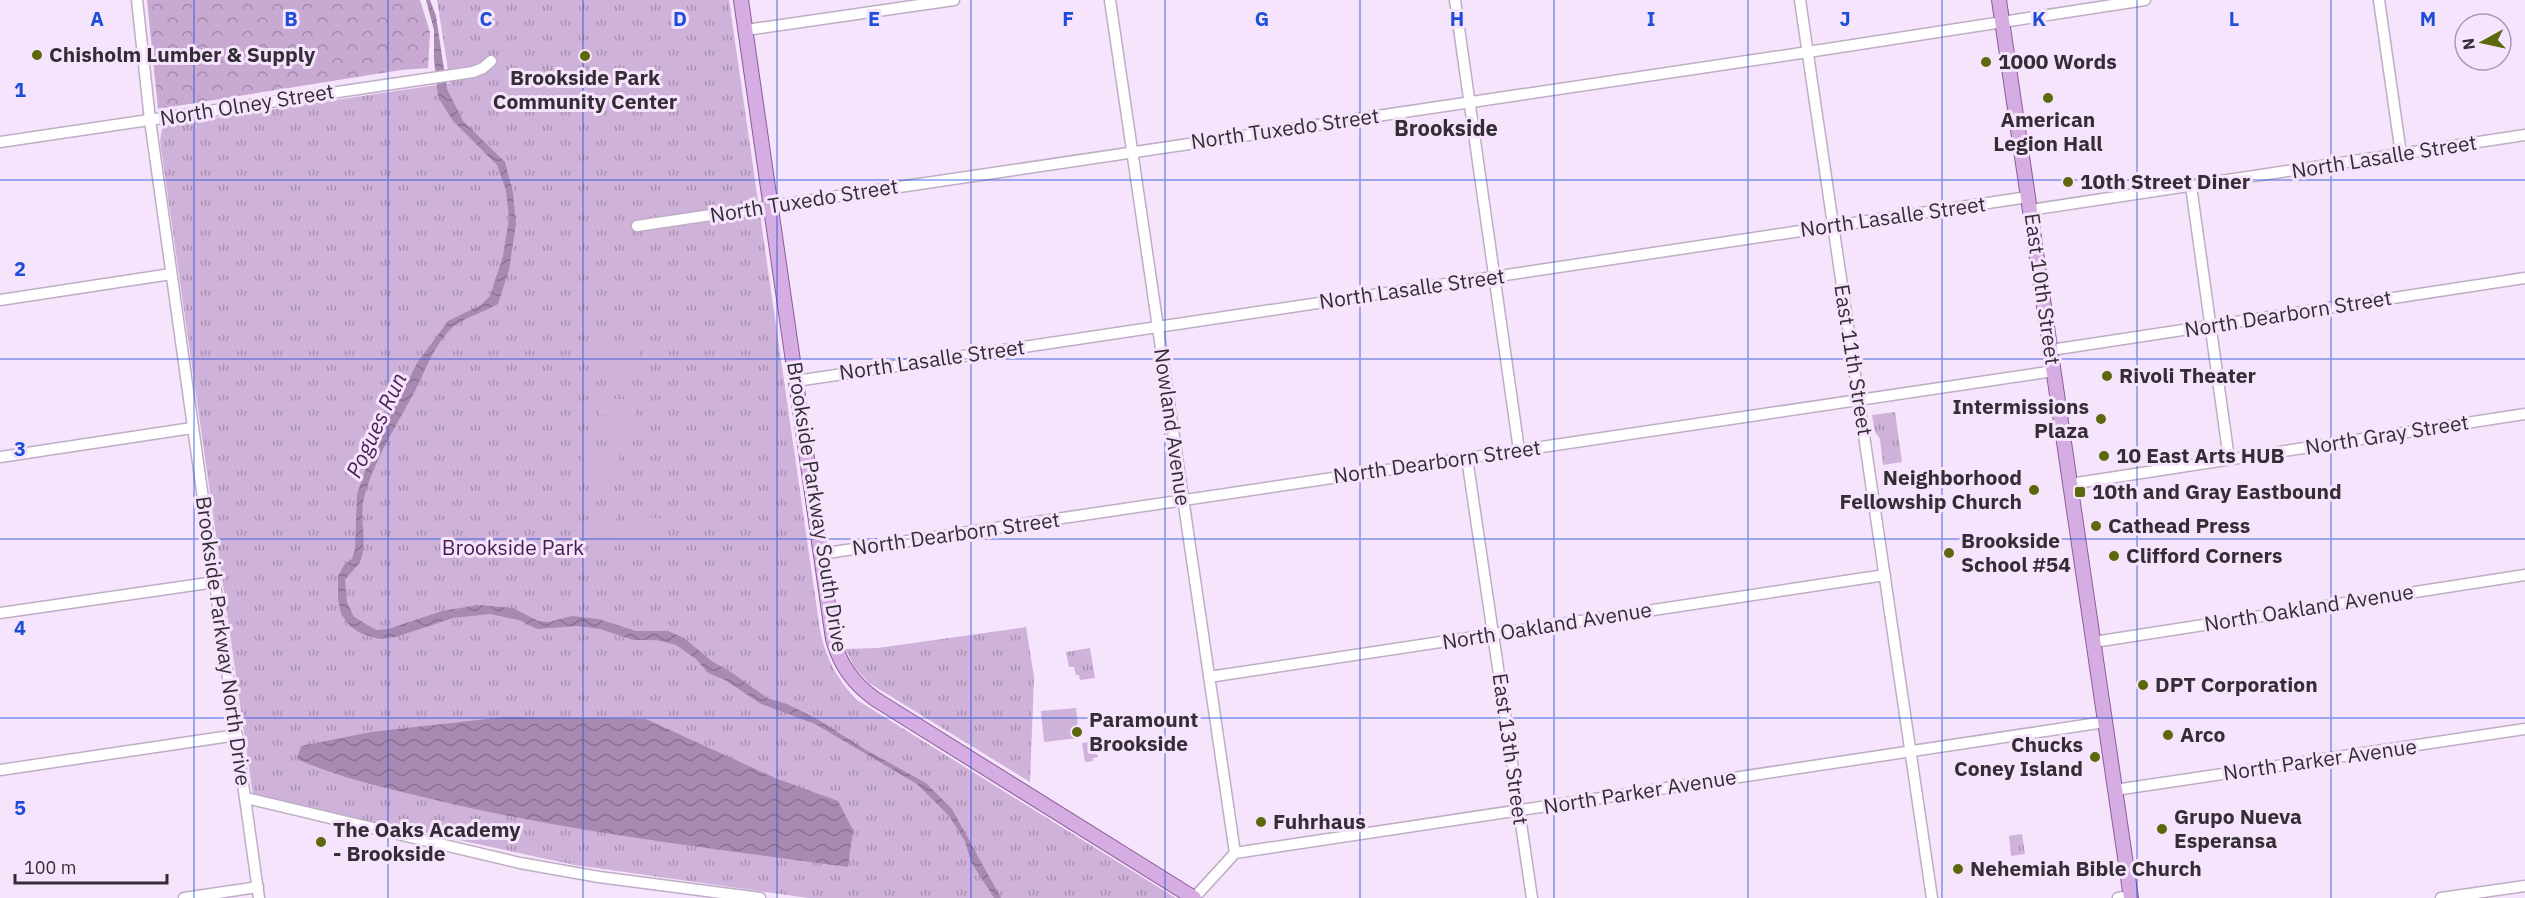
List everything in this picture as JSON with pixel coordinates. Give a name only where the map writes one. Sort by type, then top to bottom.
[{"type":"main road","name":"Brookside Parkway South Drive","points":[[741,0],[820,554],[836,650],[845,669],[863,690],[1194,898]]},
{"type":"main road","name":"East 10th Street","points":[[1999,0],[2115,790],[2126,897]]},
{"type":"street","name":"Brookside Parkway North Drive","points":[[137,0],[150,120],[192,428],[246,798],[520,863],[717,895],[760,898]]},
{"type":"street","points":[[746,30],[954,0]]},
{"type":"street","name":"Nowland Avenue","points":[[1110,0],[1235,853]]},
{"type":"street","points":[[1455,0],[1520,450]]},
{"type":"street","name":"East 11th Street","points":[[1800,0],[1932,898]]},
{"type":"street","name":"North Tuxedo Street","points":[[638,226],[2145,0]]},
{"type":"street","points":[[2379,0],[2401,154]]},
{"type":"street","name":"North Olney Street","points":[[0,142],[451,75],[479,70],[490,61]]},
{"type":"street","name":"North Lasalle Street","points":[[796,381],[1833,226],[2191,186],[2525,135]]},
{"type":"street","points":[[2191,186],[2229,459]]},
{"type":"street","points":[[0,300],[171,274]]},
{"type":"street","name":"North Dearborn Street","points":[[2051,350],[2525,278]]},
{"type":"street","name":"North Dearborn Street","points":[[820,554],[2054,371]]},
{"type":"street","name":"North Gray Street","points":[[2070,484],[2525,414]]},
{"type":"street","points":[[0,457],[192,428]]},
{"type":"street","name":"East 13th Street","points":[[1467,458],[1532,898]]},
{"type":"street","name":"North Oakland Avenue","points":[[2094,642],[2525,575]]},
{"type":"street","name":"North Oakland Avenue","points":[[1209,677],[1885,576]]},
{"type":"street","points":[[0,613],[215,582]]},
{"type":"street","name":"North Parker Avenue","points":[[1235,853],[2105,722]]},
{"type":"street","name":"North Parker Avenue","points":[[2115,790],[2525,729]]},
{"type":"street","points":[[0,770],[237,735]]},
{"type":"street","points":[[184,898],[258,892],[246,798]]},
{"type":"street","points":[[1194,898],[1235,853]]},
{"type":"street","points":[[2441,898],[2525,886]]},
{"type":"green space","points":[[147,0],[420,0],[430,32],[428,68],[401,70],[158,109]]},
{"type":"green space","name":"Brookside Park","points":[[437,0],[729,0],[820,630],[833,668],[857,700],[1176,898],[808,898],[575,865],[253,796],[160,141],[162,129],[167,125],[450,83]]},
{"type":"green space","points":[[638,344],[642,369],[600,376],[596,351]]},
{"type":"green space","points":[[599,399],[636,399],[636,416],[599,415]]},
{"type":"green space","points":[[1895,412],[1902,462],[1883,465],[1880,439],[1875,432],[1872,415]]},
{"type":"green space","points":[[599,421],[636,421],[635,435],[599,434]]},
{"type":"green space","points":[[583,447],[620,448],[619,461],[583,460]]},
{"type":"green space","points":[[584,466],[620,466],[619,483],[584,483]]},
{"type":"green space","points":[[593,513],[616,515],[614,539],[590,536]]},
{"type":"green space","points":[[628,515],[666,519],[664,543],[626,540]]},
{"type":"green space","points":[[1026,627],[1034,677],[1030,782],[869,683],[855,668],[845,649],[878,648]]},
{"type":"green space","points":[[1090,648],[1095,678],[1080,680],[1074,667],[1069,667],[1066,652]]},
{"type":"green space","points":[[1076,708],[1079,738],[1044,742],[1041,711]]},
{"type":"green space","points":[[1093,741],[1098,757],[1093,758],[1093,761],[1085,762],[1082,743]]},
{"type":"green space","points":[[2022,834],[2025,854],[2011,856],[2009,836]]},
{"type":"water","points":[[426,0],[430,0],[436,16],[447,89],[463,121],[505,162],[513,193],[516,224],[509,270],[498,304],[457,324],[445,335],[433,353],[372,473],[364,498],[360,562],[345,580],[347,602],[354,617],[376,630],[388,629],[442,611],[478,605],[513,608],[538,621],[549,622],[572,616],[598,619],[636,631],[668,631],[684,638],[713,662],[767,698],[787,704],[817,719],[866,750],[926,783],[952,809],[1001,898],[994,898],[971,862],[965,841],[949,816],[917,784],[815,724],[761,704],[725,680],[708,673],[696,659],[676,645],[657,640],[633,640],[600,629],[578,626],[537,629],[519,620],[490,614],[453,618],[396,637],[379,639],[360,633],[350,626],[341,614],[338,599],[338,576],[344,565],[352,559],[355,549],[357,494],[377,436],[390,417],[417,363],[448,321],[481,305],[490,296],[503,256],[509,219],[506,190],[497,165],[453,121],[438,97],[434,30]]},
{"type":"water","points":[[505,717],[646,719],[775,778],[838,801],[853,830],[848,867],[534,821],[380,787],[329,772],[297,759],[301,746],[371,732]]},
{"type":"place","name":"Chisholm Lumber & Supply","points":[[37,55]]},
{"type":"place","name":"Brookside Park Community Center","points":[[585,56]]},
{"type":"place","name":"1000 Words","points":[[1986,62]]},
{"type":"place","name":"American Legion Hall","points":[[2048,98]]},
{"type":"place","name":"10th Street Diner","points":[[2068,182]]},
{"type":"place","name":"Rivoli Theater","points":[[2107,376]]},
{"type":"place","name":"Intermissions Plaza","points":[[2101,419]]},
{"type":"place","name":"10 East Arts HUB","points":[[2104,456]]},
{"type":"place","name":"Neighborhood Fellowship Church","points":[[2034,490]]},
{"type":"place","name":"10th and Gray Eastbound","points":[[2080,492]]},
{"type":"place","name":"Cathead Press","points":[[2096,526]]},
{"type":"place","name":"Brookside School #54","points":[[1949,553]]},
{"type":"place","name":"Clifford Corners","points":[[2114,556]]},
{"type":"place","name":"DPT Corporation","points":[[2143,685]]},
{"type":"place","name":"Paramount Brookside","points":[[1077,732]]},
{"type":"place","name":"Arco","points":[[2168,735]]},
{"type":"place","name":"Chucks Coney Island","points":[[2095,757]]},
{"type":"place","name":"Fuhrhaus","points":[[1261,822]]},
{"type":"place","name":"Grupo Nueva Esperansa","points":[[2162,829]]},
{"type":"place","name":"The Oaks Academy - Brookside","points":[[321,842]]},
{"type":"place","name":"Nehemiah Bible Church","points":[[1958,869]]},
{"type":"district","name":"Brookside","points":[[1446,128]]},
{"type":"water label","name":"Pogues Run","points":[[376,425]]}]
